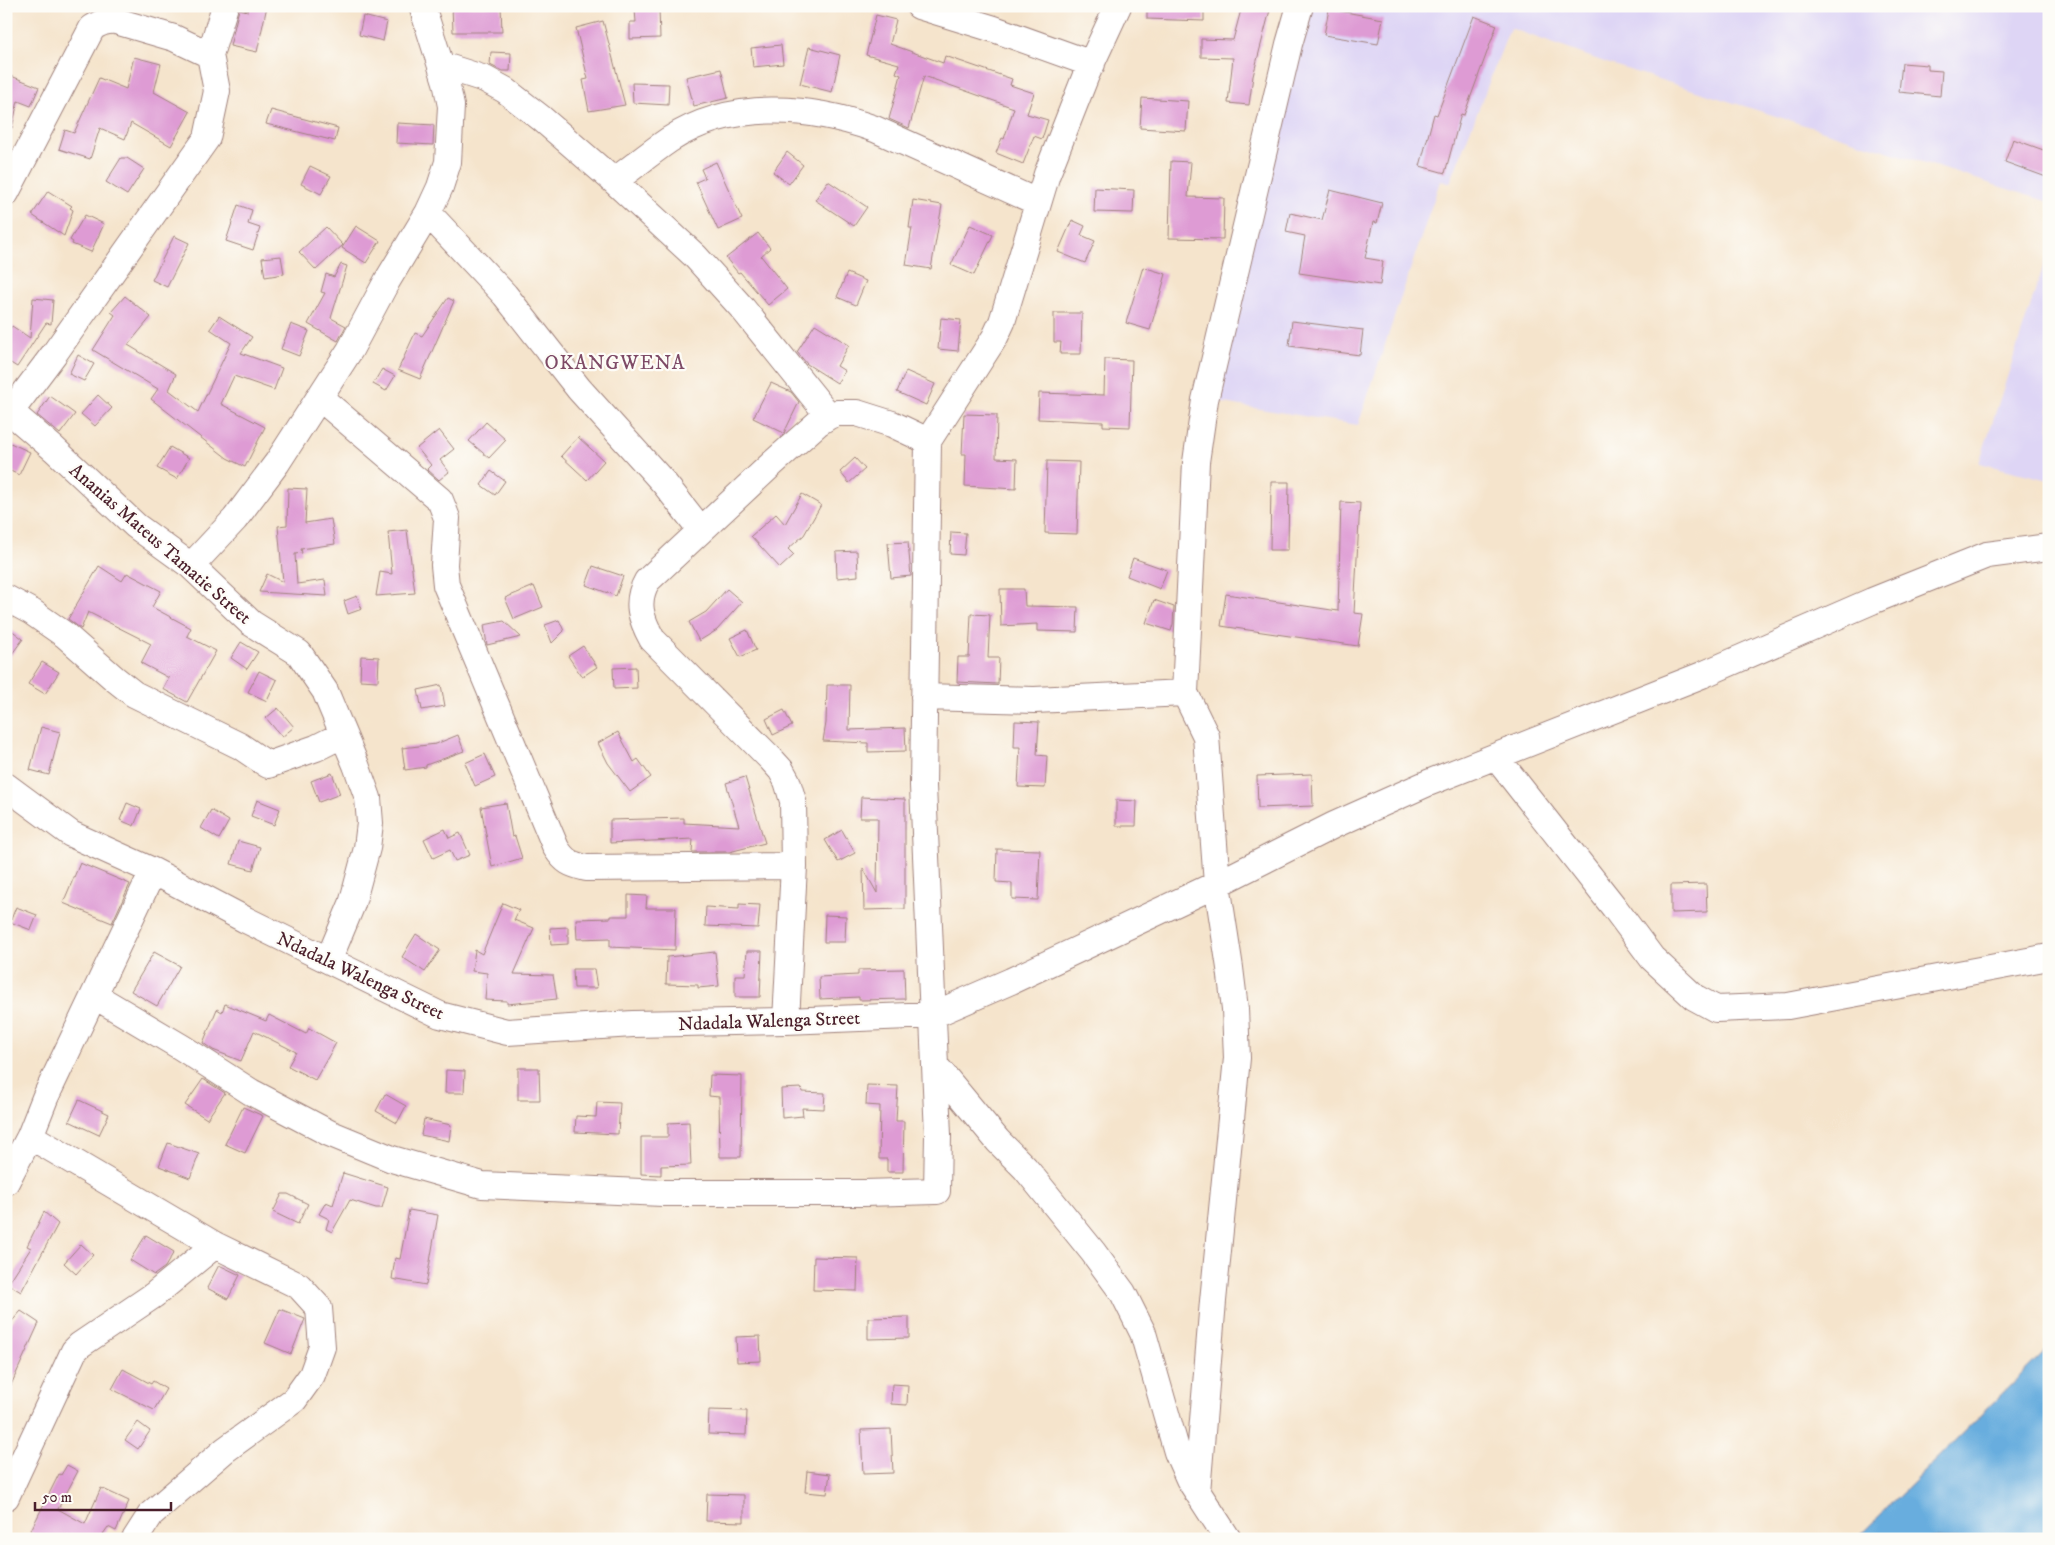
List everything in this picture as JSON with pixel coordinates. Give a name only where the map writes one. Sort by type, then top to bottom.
[{"type":"street","points":[[9,409],[60,346],[207,138],[217,91],[210,55],[225,6]]},
{"type":"street","points":[[191,566],[235,519],[277,463],[350,350],[387,281],[428,213],[440,187],[448,162],[451,106],[441,65],[422,6]]},
{"type":"street","points":[[919,6],[960,12],[994,29],[1092,64]]},
{"type":"street","points":[[95,996],[181,1047],[251,1092],[329,1133],[392,1158],[482,1185],[663,1193],[864,1194],[937,1191],[938,1135],[923,786],[928,441],[995,337],[1002,322],[1036,202],[1092,64],[1118,6]]},
{"type":"street","points":[[1197,1492],[1237,1058],[1235,1009],[1217,884],[1206,736],[1185,693],[1196,462],[1205,400],[1289,44],[1300,6]]},
{"type":"street","points":[[6,193],[92,28],[99,23],[108,20],[116,21],[174,38],[210,55]]},
{"type":"street","points":[[441,65],[484,79],[505,90],[541,118],[614,181],[695,256],[725,289],[829,416]]},
{"type":"street","points":[[614,181],[670,140],[709,122],[760,110],[788,110],[848,119],[1036,202]]},
{"type":"street","points":[[428,213],[505,295],[579,389],[664,484],[701,530]]},
{"type":"street","points":[[319,397],[440,500],[447,518],[444,565],[446,585],[552,839],[563,859],[586,868],[794,866]]},
{"type":"street","name":"Ananias Mateus Tamatie Street","points":[[9,409],[54,448],[136,526],[191,566],[251,623],[299,653],[325,691],[368,798],[370,823],[367,848],[352,904],[330,960]]},
{"type":"street","points":[[786,1021],[794,866],[793,801],[781,770],[652,639],[642,621],[641,591],[647,581],[701,530],[773,463],[818,423],[829,416],[837,413],[857,413],[892,424],[928,441]]},
{"type":"street","points":[[933,1015],[1011,982],[1217,884],[1334,825],[1428,783],[1702,675],[1872,601],[1986,555],[2049,546]]},
{"type":"street","points":[[6,598],[32,612],[65,635],[115,680],[134,694],[240,746],[268,765],[316,748],[342,735]]},
{"type":"street","points":[[924,697],[1034,700],[1185,693]]},
{"type":"street","points":[[1496,756],[1652,958],[1694,997],[1716,1010],[1788,1006],[2049,957]]},
{"type":"street","name":"Ndadala Walenga Street","points":[[9,795],[71,834],[153,871],[246,920],[440,1015],[507,1032],[633,1024],[786,1021],[933,1015]]},
{"type":"street","points":[[6,1182],[30,1136],[45,1098],[153,871]]},
{"type":"street","points":[[935,1066],[998,1141],[1025,1168],[1093,1252],[1123,1293],[1143,1334],[1177,1452],[1189,1480],[1228,1539]]},
{"type":"street","points":[[30,1136],[215,1245],[299,1286],[319,1308],[322,1347],[312,1375],[294,1400],[225,1450],[151,1514],[135,1539]]},
{"type":"street","points":[[6,1497],[74,1351],[154,1295],[215,1245]]},
{"type":"shaded area","points":[[1300,6],[2049,6],[2049,202],[1607,63],[1510,28],[1450,183],[1440,181],[1358,425],[1205,400]]},
{"type":"shaded area","points":[[2049,249],[2049,480],[1979,463]]},
{"type":"water","points":[[2049,1347],[2049,1539],[1856,1539]]},
{"type":"building","points":[[249,6],[267,6],[257,52],[230,46],[239,9],[248,11]]},
{"type":"building","points":[[452,6],[501,6],[502,32],[453,32]]},
{"type":"building","points":[[1147,6],[1204,6],[1204,21],[1147,19]]},
{"type":"building","points":[[1242,6],[1271,6],[1253,76],[1249,105],[1228,103],[1233,58],[1201,57],[1201,39],[1233,40]]},
{"type":"building","points":[[659,9],[660,38],[630,39],[630,22],[636,22],[635,10]]},
{"type":"building","points":[[1329,9],[1383,19],[1378,44],[1324,35]]},
{"type":"building","points":[[876,15],[896,20],[890,44],[943,63],[945,56],[1012,79],[1010,85],[1034,93],[1027,114],[1048,120],[1042,139],[1034,136],[1023,164],[996,153],[1002,138],[1004,139],[1014,108],[924,76],[909,128],[889,119],[901,75],[896,73],[899,64],[866,55]]},
{"type":"building","points":[[363,16],[387,22],[383,41],[359,35]]},
{"type":"building","points":[[1474,16],[1497,25],[1464,115],[1461,114],[1445,173],[1420,166],[1434,114],[1437,115]]},
{"type":"building","points":[[603,21],[625,105],[589,111],[583,80],[588,79],[576,28]]},
{"type":"building","points":[[781,45],[783,64],[753,67],[751,48]]},
{"type":"building","points":[[809,47],[840,55],[832,92],[800,84]]},
{"type":"building","points":[[491,52],[511,53],[510,71],[502,71],[490,65]]},
{"type":"building","points":[[134,57],[161,64],[154,92],[190,112],[171,146],[131,123],[125,139],[100,128],[90,159],[59,149],[65,130],[74,133],[99,78],[126,89]]},
{"type":"building","points":[[1902,63],[1928,65],[1928,70],[1942,71],[1940,96],[1899,92]]},
{"type":"building","points":[[721,69],[728,98],[694,106],[686,77]]},
{"type":"building","points":[[6,74],[39,87],[31,106],[18,101],[12,128],[6,128]]},
{"type":"building","points":[[632,83],[669,84],[668,105],[633,103]]},
{"type":"building","points":[[1142,98],[1188,101],[1186,131],[1140,128]]},
{"type":"building","points":[[271,110],[338,128],[335,141],[266,124]]},
{"type":"building","points":[[397,123],[434,125],[433,145],[396,143]]},
{"type":"building","points":[[2013,139],[2049,152],[2049,178],[2005,162]]},
{"type":"building","points":[[787,152],[803,165],[789,184],[773,172]]},
{"type":"building","points":[[121,158],[127,158],[144,169],[127,195],[106,182]]},
{"type":"building","points":[[1171,161],[1191,162],[1188,197],[1224,198],[1223,239],[1169,238]]},
{"type":"building","points":[[716,162],[742,219],[718,230],[696,182],[705,178],[701,169]]},
{"type":"building","points":[[310,166],[331,176],[321,194],[301,184]]},
{"type":"building","points":[[828,181],[867,207],[854,226],[815,200]]},
{"type":"building","points":[[1095,188],[1134,190],[1133,213],[1094,212]]},
{"type":"building","points":[[1330,190],[1382,203],[1377,223],[1373,222],[1365,258],[1383,261],[1380,285],[1299,273],[1305,236],[1286,232],[1290,213],[1322,220]]},
{"type":"building","points":[[48,191],[72,206],[70,208],[73,210],[64,236],[32,215]]},
{"type":"building","points":[[913,200],[942,205],[931,269],[906,265],[912,228],[909,228]]},
{"type":"building","points":[[238,205],[252,210],[248,224],[260,228],[253,250],[226,241]]},
{"type":"building","points":[[85,215],[104,224],[91,252],[72,244],[73,242],[70,240]]},
{"type":"building","points":[[1072,220],[1085,226],[1081,235],[1095,241],[1085,263],[1058,252]]},
{"type":"building","points":[[970,225],[993,235],[974,275],[951,265]]},
{"type":"building","points":[[356,226],[380,241],[366,263],[342,248]]},
{"type":"building","points":[[326,227],[343,245],[316,270],[299,252]]},
{"type":"building","points":[[758,233],[770,248],[761,256],[787,289],[768,305],[726,258]]},
{"type":"building","points":[[174,236],[189,243],[167,287],[152,280]]},
{"type":"building","points":[[281,256],[284,274],[265,277],[262,258]]},
{"type":"building","points":[[341,264],[347,266],[331,318],[346,326],[338,341],[308,324],[325,293],[321,292],[326,274],[334,277]]},
{"type":"building","points":[[1143,267],[1166,274],[1150,330],[1126,323]]},
{"type":"building","points":[[847,273],[866,281],[856,305],[837,297]]},
{"type":"building","points":[[125,296],[151,317],[128,345],[176,374],[169,390],[198,412],[231,343],[210,329],[219,316],[252,337],[241,353],[282,368],[274,390],[234,376],[221,404],[265,427],[245,467],[227,458],[151,399],[158,389],[93,350],[115,315],[111,312]]},
{"type":"building","points":[[33,298],[53,300],[51,324],[46,323],[17,367],[6,360],[6,334],[12,326],[30,338]]},
{"type":"building","points":[[448,298],[454,301],[420,379],[398,370],[415,333],[422,336]]},
{"type":"building","points":[[1054,313],[1082,313],[1081,354],[1060,354],[1061,342],[1054,342]]},
{"type":"building","points":[[941,318],[961,320],[958,351],[938,349]]},
{"type":"building","points":[[1292,321],[1363,330],[1360,355],[1289,346]]},
{"type":"building","points":[[291,324],[309,331],[299,356],[281,349]]},
{"type":"building","points":[[815,324],[849,345],[837,366],[845,371],[837,383],[807,364],[797,352]]},
{"type":"building","points":[[78,355],[94,364],[84,381],[69,374]]},
{"type":"building","points":[[1105,359],[1132,360],[1130,427],[1103,426],[1103,422],[1038,419],[1039,393],[1104,395]]},
{"type":"building","points":[[382,369],[395,376],[386,391],[373,384]]},
{"type":"building","points":[[906,371],[935,384],[926,405],[897,392]]},
{"type":"building","points":[[771,383],[791,392],[799,402],[784,433],[753,418]]},
{"type":"building","points":[[98,395],[112,408],[95,426],[81,414]]},
{"type":"building","points":[[50,396],[75,414],[60,434],[37,415]]},
{"type":"building","points":[[964,414],[997,415],[996,458],[1017,459],[1016,489],[965,486],[966,454],[962,454]]},
{"type":"building","points":[[486,422],[506,440],[489,458],[469,441]]},
{"type":"building","points":[[439,430],[454,449],[440,460],[449,472],[439,480],[427,469],[431,465],[417,448]]},
{"type":"building","points":[[578,437],[604,461],[587,480],[561,456]]},
{"type":"building","points":[[6,441],[30,452],[19,475],[6,469]]},
{"type":"building","points":[[170,447],[189,458],[177,479],[157,468]]},
{"type":"building","points":[[855,458],[865,469],[849,483],[840,472]]},
{"type":"building","points":[[1047,461],[1079,462],[1077,534],[1045,533]]},
{"type":"building","points":[[491,471],[505,481],[495,495],[481,485]]},
{"type":"building","points":[[1271,482],[1289,482],[1288,550],[1270,550]]},
{"type":"building","points":[[288,488],[307,489],[305,523],[331,519],[335,544],[301,549],[302,553],[295,554],[297,584],[325,580],[327,596],[259,592],[267,574],[283,582],[278,526],[287,525]]},
{"type":"building","points":[[802,494],[821,505],[804,535],[788,549],[794,555],[780,568],[751,536],[776,514],[785,524]]},
{"type":"building","points":[[1341,502],[1360,503],[1354,613],[1363,614],[1358,646],[1221,626],[1226,594],[1338,611]]},
{"type":"building","points":[[407,530],[415,593],[376,596],[380,572],[392,574],[388,532]]},
{"type":"building","points":[[951,532],[966,533],[964,555],[950,554]]},
{"type":"building","points":[[908,542],[911,576],[891,578],[888,543]]},
{"type":"building","points":[[857,551],[858,576],[837,578],[836,552]]},
{"type":"building","points":[[1133,558],[1167,570],[1160,589],[1127,576]]},
{"type":"building","points":[[99,566],[122,581],[127,573],[161,591],[152,607],[191,628],[187,636],[216,651],[187,702],[163,689],[169,678],[141,663],[151,644],[88,612],[81,629],[68,619]]},
{"type":"building","points":[[593,566],[623,576],[616,596],[586,585]]},
{"type":"building","points":[[534,586],[543,607],[514,619],[505,598]]},
{"type":"building","points":[[727,589],[742,602],[717,630],[699,641],[689,622],[706,612]]},
{"type":"building","points":[[1000,589],[1024,589],[1025,606],[1078,607],[1077,632],[1037,631],[1037,624],[1001,626]]},
{"type":"building","points":[[357,596],[362,609],[348,614],[344,601]]},
{"type":"building","points":[[1154,600],[1174,607],[1171,631],[1146,623]]},
{"type":"building","points":[[971,614],[990,615],[988,658],[999,658],[998,684],[957,682],[958,657],[969,657]]},
{"type":"building","points":[[559,620],[564,631],[552,643],[545,625]]},
{"type":"building","points":[[504,621],[521,637],[487,645],[484,625]]},
{"type":"building","points":[[6,626],[23,639],[6,662]]},
{"type":"building","points":[[747,630],[756,650],[740,657],[730,638]]},
{"type":"building","points":[[241,642],[258,652],[247,669],[231,658]]},
{"type":"building","points":[[583,646],[597,667],[582,677],[568,656]]},
{"type":"building","points":[[361,656],[379,657],[378,681],[360,680]]},
{"type":"building","points":[[42,662],[59,672],[45,694],[28,684]]},
{"type":"building","points":[[636,667],[637,688],[614,689],[613,668]]},
{"type":"building","points":[[259,671],[277,680],[267,701],[248,692]]},
{"type":"building","points":[[441,685],[445,706],[422,710],[418,690]]},
{"type":"building","points":[[827,685],[850,685],[849,730],[905,728],[906,751],[868,752],[868,743],[823,741],[826,723]]},
{"type":"building","points":[[278,708],[294,727],[282,737],[266,718]]},
{"type":"building","points":[[784,710],[792,726],[773,735],[766,719]]},
{"type":"building","points":[[1015,721],[1039,722],[1037,755],[1047,756],[1045,788],[1018,787],[1020,747],[1014,747]]},
{"type":"building","points":[[41,727],[60,732],[49,775],[30,770]]},
{"type":"building","points":[[618,732],[634,762],[638,759],[651,777],[630,792],[608,763],[598,743]]},
{"type":"building","points":[[458,735],[464,751],[426,765],[426,767],[405,770],[402,748],[436,744]]},
{"type":"building","points":[[485,754],[495,777],[475,786],[465,763]]},
{"type":"building","points":[[332,773],[340,794],[319,802],[311,781]]},
{"type":"building","points":[[1312,774],[1313,806],[1258,808],[1257,776]]},
{"type":"building","points":[[745,777],[765,843],[729,852],[692,852],[693,839],[610,843],[610,820],[684,818],[684,823],[739,826],[726,783]]},
{"type":"building","points":[[861,797],[905,799],[905,909],[864,910],[863,868],[877,893],[878,818],[860,818]]},
{"type":"building","points":[[257,800],[280,809],[274,825],[251,816]]},
{"type":"building","points":[[1116,800],[1137,801],[1136,826],[1116,826]]},
{"type":"building","points":[[127,803],[141,809],[134,826],[120,820]]},
{"type":"building","points":[[506,803],[512,837],[515,836],[522,858],[492,867],[481,807]]},
{"type":"building","points":[[211,810],[229,821],[219,839],[201,828]]},
{"type":"building","points":[[445,829],[449,838],[460,833],[470,855],[455,861],[450,850],[433,858],[424,839]]},
{"type":"building","points":[[842,830],[855,853],[838,862],[825,840]]},
{"type":"building","points":[[238,841],[260,847],[253,870],[231,864]]},
{"type":"building","points":[[997,849],[1040,850],[1038,900],[1012,899],[1012,883],[996,882]]},
{"type":"building","points":[[80,863],[130,884],[112,923],[63,903]]},
{"type":"building","points":[[1706,884],[1707,912],[1671,913],[1671,885]]},
{"type":"building","points":[[628,895],[647,896],[646,908],[676,908],[675,950],[610,947],[610,938],[577,939],[576,919],[628,916]]},
{"type":"building","points":[[503,903],[519,910],[514,920],[534,928],[514,974],[553,975],[557,999],[507,1004],[507,1001],[485,1000],[487,973],[472,971],[475,950],[482,954]]},
{"type":"building","points":[[739,904],[760,905],[758,928],[705,926],[706,907],[739,909]]},
{"type":"building","points":[[16,907],[37,915],[31,930],[10,922]]},
{"type":"building","points":[[825,915],[846,916],[845,942],[824,942]]},
{"type":"building","points":[[568,927],[568,944],[551,945],[550,928]]},
{"type":"building","points":[[416,934],[440,950],[425,972],[402,957]]},
{"type":"building","points":[[747,951],[762,951],[760,997],[735,997],[735,975],[745,975]]},
{"type":"building","points":[[154,952],[180,966],[157,1006],[131,991]]},
{"type":"building","points":[[715,952],[719,986],[698,988],[698,985],[666,984],[667,957]]},
{"type":"building","points":[[573,969],[594,969],[597,988],[574,988]]},
{"type":"building","points":[[904,969],[905,999],[859,1000],[859,997],[820,999],[819,977],[858,975],[858,970]]},
{"type":"building","points":[[225,1004],[266,1021],[269,1015],[306,1034],[309,1028],[336,1043],[315,1080],[288,1066],[296,1052],[254,1031],[241,1061],[213,1050],[203,1043],[217,1009],[222,1012]]},
{"type":"building","points":[[518,1068],[539,1068],[540,1100],[518,1100]]},
{"type":"building","points":[[446,1070],[465,1071],[464,1093],[445,1093]]},
{"type":"building","points":[[710,1075],[742,1076],[741,1157],[720,1157],[719,1097],[709,1096]]},
{"type":"building","points":[[203,1079],[225,1093],[207,1119],[185,1105]]},
{"type":"building","points":[[867,1085],[898,1086],[896,1121],[904,1121],[903,1172],[887,1172],[887,1159],[879,1159],[880,1106],[866,1105]]},
{"type":"building","points":[[801,1088],[802,1092],[825,1093],[824,1109],[802,1108],[803,1116],[782,1118],[781,1089]]},
{"type":"building","points":[[385,1094],[406,1106],[397,1123],[376,1111]]},
{"type":"building","points":[[79,1100],[109,1114],[99,1135],[69,1121]]},
{"type":"building","points":[[597,1102],[620,1103],[618,1134],[575,1132],[576,1116],[596,1117]]},
{"type":"building","points":[[243,1107],[263,1116],[245,1153],[225,1144]]},
{"type":"building","points":[[424,1119],[451,1125],[449,1141],[421,1135]]},
{"type":"building","points":[[689,1122],[691,1165],[661,1166],[661,1175],[641,1174],[641,1137],[668,1137],[668,1123]]},
{"type":"building","points":[[168,1143],[199,1154],[190,1178],[159,1166]]},
{"type":"building","points":[[343,1173],[388,1187],[382,1208],[350,1200],[332,1232],[326,1229],[329,1219],[319,1214],[326,1202],[333,1205]]},
{"type":"building","points":[[282,1194],[288,1194],[308,1204],[298,1224],[273,1212]]},
{"type":"building","points":[[409,1210],[438,1215],[426,1285],[392,1279],[395,1258],[400,1259]]},
{"type":"building","points":[[44,1212],[58,1224],[21,1292],[8,1284],[31,1248],[27,1246]]},
{"type":"building","points":[[146,1235],[174,1252],[165,1267],[154,1275],[130,1260]]},
{"type":"building","points":[[81,1244],[93,1255],[76,1274],[64,1263]]},
{"type":"building","points":[[814,1257],[858,1258],[857,1291],[813,1290]]},
{"type":"building","points":[[219,1265],[240,1275],[228,1299],[207,1288]]},
{"type":"building","points":[[280,1309],[305,1319],[291,1354],[265,1343]]},
{"type":"building","points":[[21,1311],[39,1323],[6,1396],[6,1328]]},
{"type":"building","points":[[909,1317],[909,1338],[868,1339],[868,1318]]},
{"type":"building","points":[[760,1336],[761,1361],[737,1362],[736,1337]]},
{"type":"building","points":[[123,1369],[151,1384],[153,1381],[166,1389],[154,1410],[112,1389]]},
{"type":"building","points":[[892,1384],[908,1385],[907,1405],[891,1404]]},
{"type":"building","points":[[709,1410],[747,1411],[746,1435],[708,1434]]},
{"type":"building","points":[[138,1422],[150,1431],[138,1449],[125,1440]]},
{"type":"building","points":[[891,1429],[893,1473],[863,1474],[861,1430]]},
{"type":"building","points":[[67,1465],[78,1471],[58,1509],[85,1524],[101,1488],[129,1501],[116,1531],[108,1527],[103,1534],[112,1539],[43,1539],[30,1532],[59,1474],[61,1475]]},
{"type":"building","points":[[807,1471],[830,1474],[827,1494],[805,1492]]},
{"type":"building","points":[[707,1494],[744,1495],[744,1522],[706,1521]]},
{"type":"district","name":"OKANGWENA","points":[[615,362]]}]
